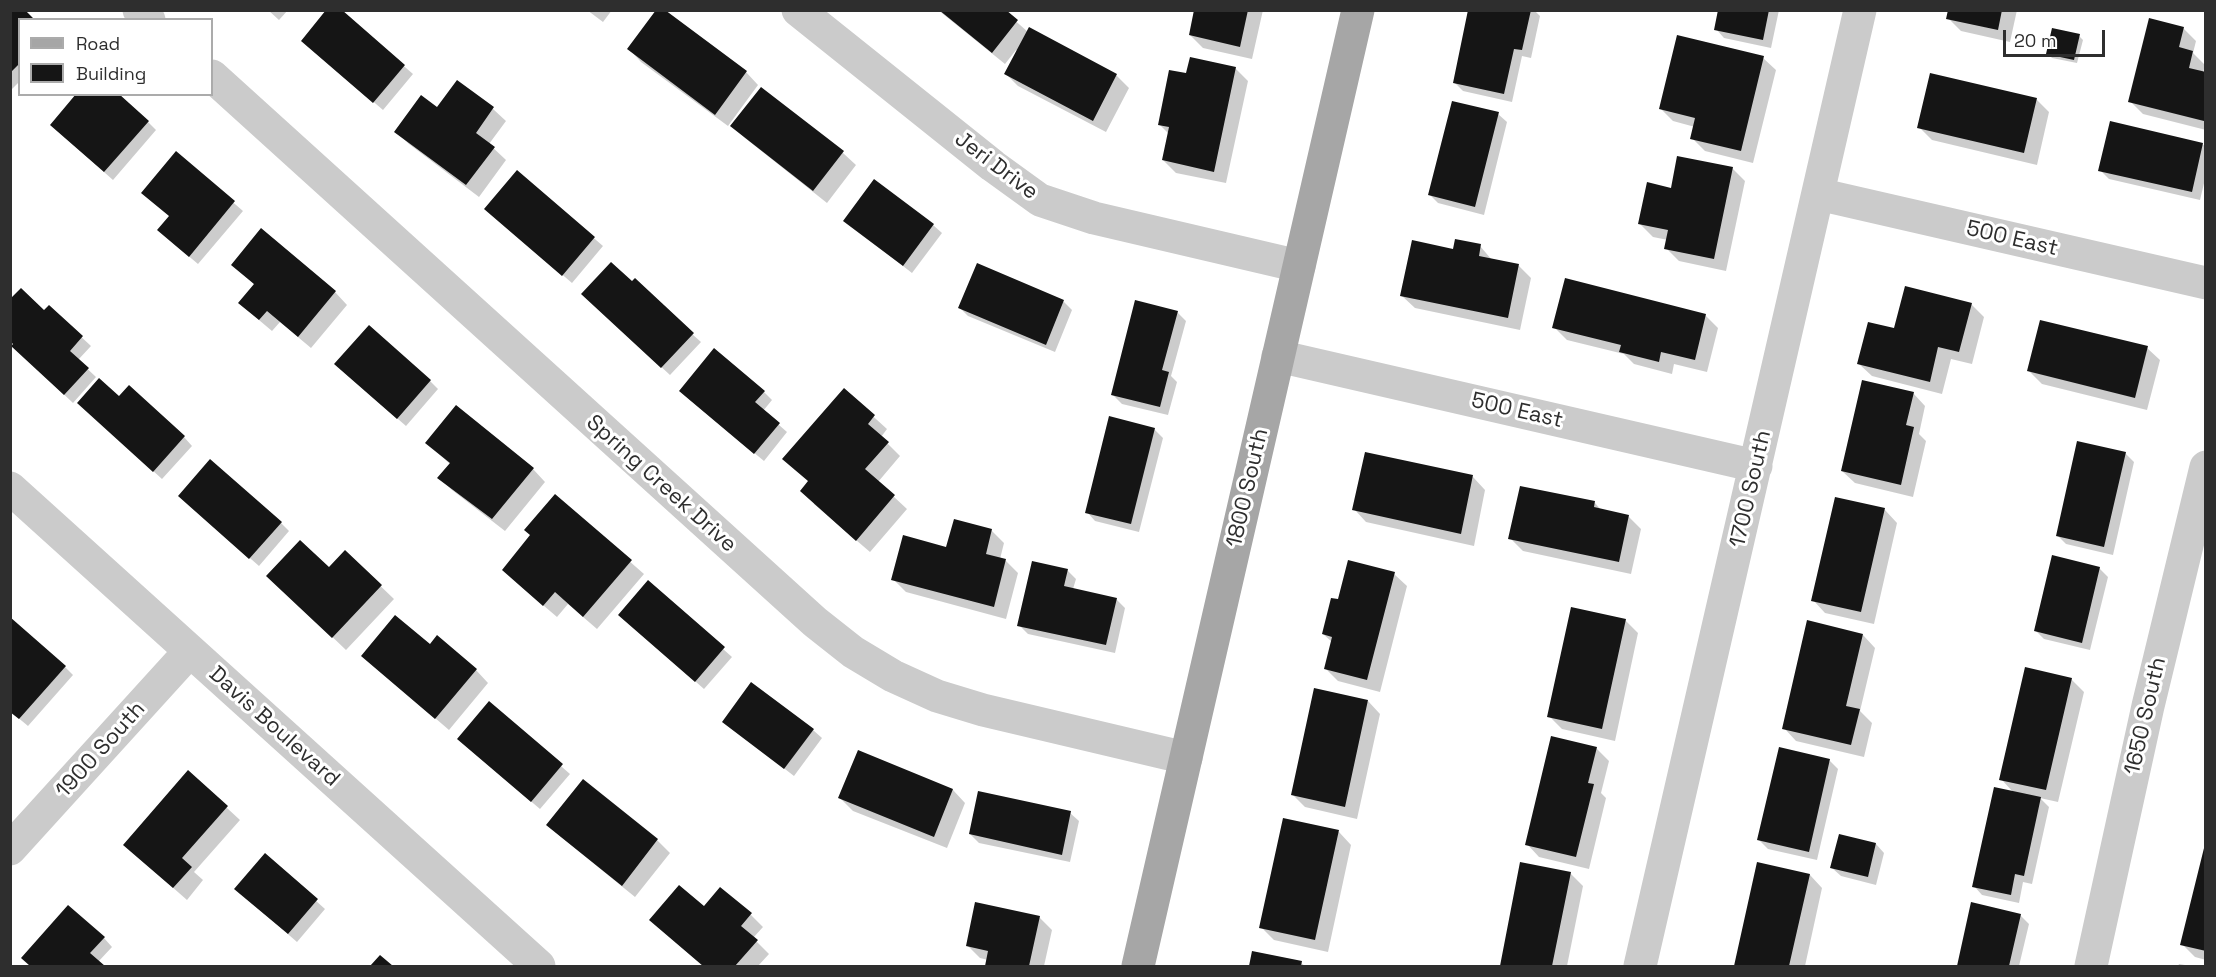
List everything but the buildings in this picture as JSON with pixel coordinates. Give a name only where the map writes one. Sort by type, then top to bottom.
[{"type":"main road","name":"1800 South","points":[[1138,966],[1358,10]]},
{"type":"street","name":"Jeri Drive","points":[[798,10],[993,166],[1040,200],[1094,218],[1299,266]]},
{"type":"street","name":"1700 South","points":[[1640,966],[1860,10]]},
{"type":"street","name":"Spring Creek Drive","points":[[213,77],[815,622],[853,652],[893,676],[938,696],[983,710],[1186,758]]},
{"type":"street","name":"500 East","points":[[1818,194],[2205,283]]},
{"type":"street","name":"500 East","points":[[1278,356],[1756,466]]},
{"type":"street","name":"1650 South","points":[[2091,966],[2148,706],[2205,467]]},
{"type":"street","name":"Davis Boulevard","points":[[10,488],[539,966]]},
{"type":"street","name":"1900 South","points":[[10,849],[190,651]]}]
